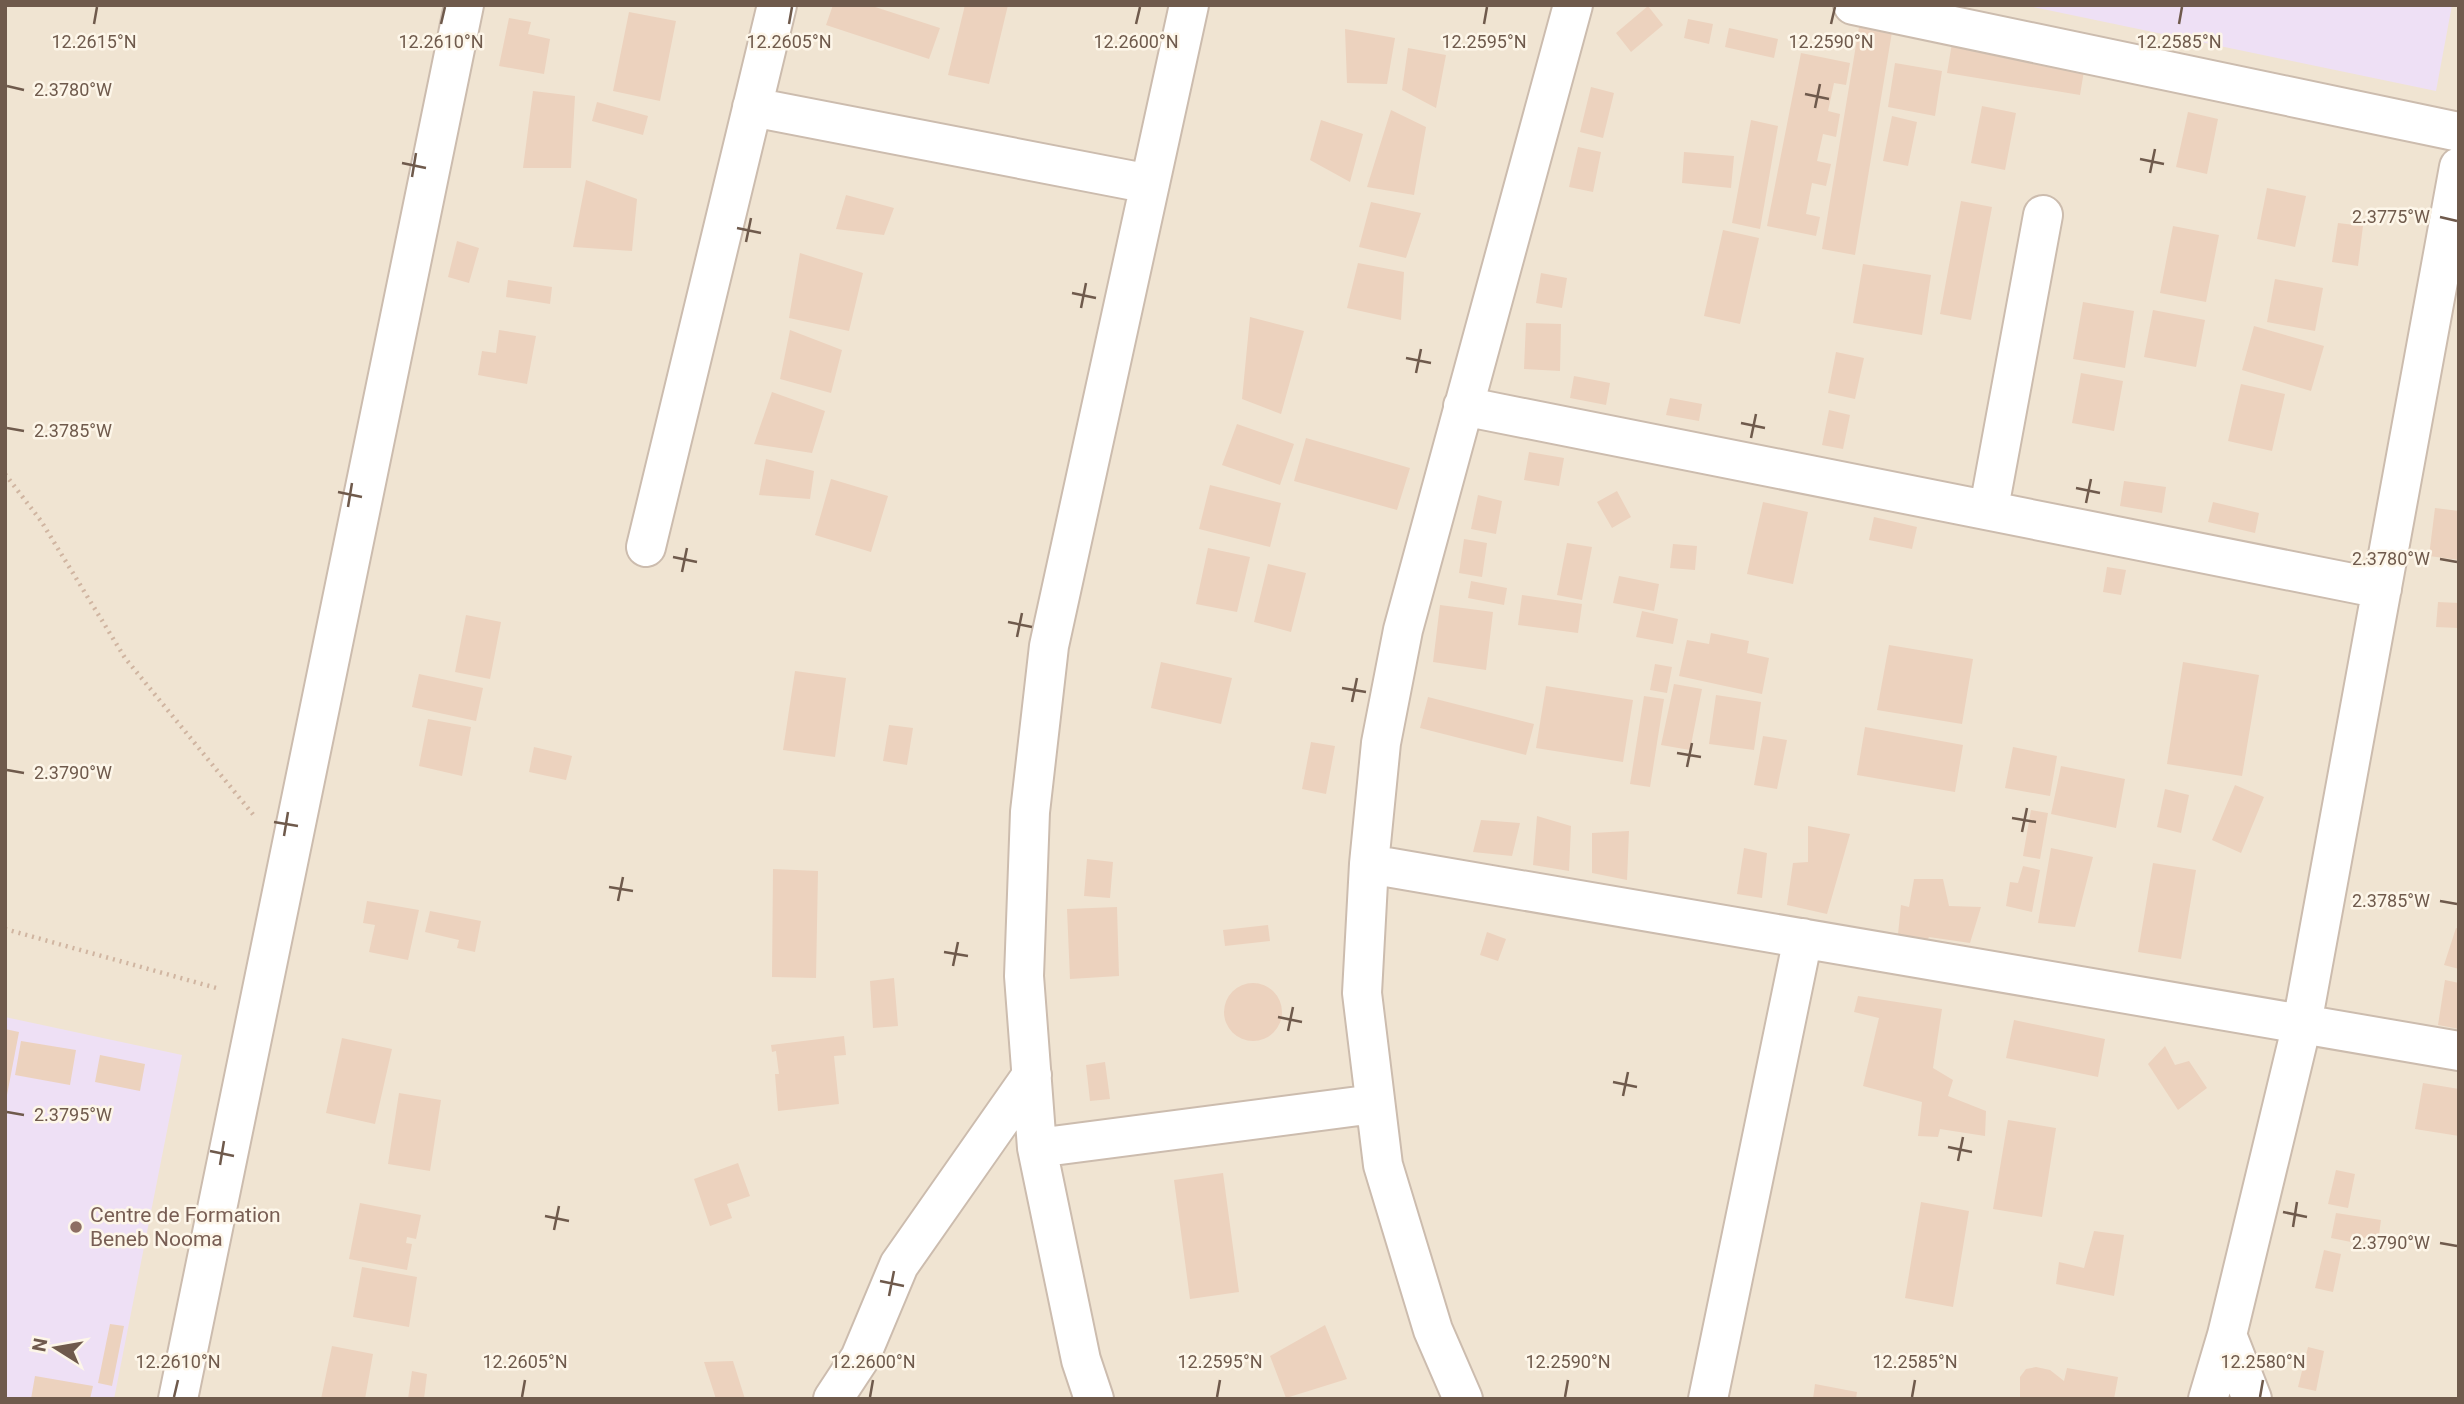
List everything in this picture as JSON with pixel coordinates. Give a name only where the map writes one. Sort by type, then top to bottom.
[{"type":"street","points":[[178,1399],[464,5]]},
{"type":"street","points":[[646,547],[777,5]]},
{"type":"street","points":[[1094,1399],[1081,1360],[1037,1149],[1024,976],[1030,812],[1049,646],[1189,5]]},
{"type":"street","points":[[1463,1399],[1433,1330],[1383,1165],[1362,993],[1369,864],[1381,743],[1403,630],[1573,5]]},
{"type":"street","points":[[1853,5],[2459,132]]},
{"type":"street","points":[[752,107],[1150,184]]},
{"type":"street","points":[[2208,1399],[2227,1335],[2302,1024],[2459,167]]},
{"type":"street","points":[[1989,508],[2043,215]]},
{"type":"street","points":[[1463,405],[1989,508],[2382,589]]},
{"type":"street","points":[[1369,864],[2459,1051]]},
{"type":"street","points":[[1708,1399],[1803,938]]},
{"type":"street","points":[[833,1399],[860,1358],[900,1265],[1031,1075]]},
{"type":"street","points":[[1037,1149],[1374,1104]]},
{"type":"street","points":[[2227,1335],[2252,1399]]},
{"type":"path","points":[[5,474],[41,521],[125,658],[289,857]]},
{"type":"path","points":[[5,929],[260,1000]]},
{"type":"shaded area","points":[[5,5],[2459,5],[2459,1399],[5,1399]]},
{"type":"shaded area","points":[[2023,5],[2452,5],[2436,91]]},
{"type":"shaded area","name":"Centre de Formation Beneb Nooma","points":[[5,1017],[182,1055],[114,1399],[5,1399]]},
{"type":"building","points":[[833,5],[869,5],[940,28],[929,59],[826,25]]},
{"type":"building","points":[[965,5],[1008,5],[989,84],[948,75]]},
{"type":"building","points":[[1648,6],[1663,25],[1631,52],[1616,33]]},
{"type":"building","points":[[629,12],[676,21],[660,101],[613,91]]},
{"type":"building","points":[[509,18],[531,22],[528,34],[550,39],[544,74],[499,66]]},
{"type":"building","points":[[1688,19],[1713,24],[1709,44],[1684,38]]},
{"type":"building","points":[[1859,27],[1892,32],[1855,255],[1822,249]]},
{"type":"building","points":[[1729,28],[1778,39],[1774,58],[1725,47]]},
{"type":"building","points":[[1345,29],[1395,38],[1387,84],[1347,83]]},
{"type":"building","points":[[1952,43],[2085,65],[2080,95],[1947,73]]},
{"type":"building","points":[[1408,48],[1446,55],[1436,108],[1402,90]]},
{"type":"building","points":[[1801,53],[1850,63],[1846,85],[1834,83],[1828,111],[1840,114],[1836,137],[1823,134],[1817,161],[1831,164],[1826,186],[1812,183],[1806,214],[1820,217],[1816,236],[1767,226]]},
{"type":"building","points":[[1895,63],[1942,71],[1935,116],[1888,107]]},
{"type":"building","points":[[1591,87],[1614,93],[1603,138],[1580,132]]},
{"type":"building","points":[[533,91],[575,96],[571,168],[523,168]]},
{"type":"building","points":[[597,102],[648,116],[643,135],[592,121]]},
{"type":"building","points":[[1982,106],[2016,113],[2005,170],[1971,163]]},
{"type":"building","points":[[1391,110],[1426,127],[1414,195],[1367,187]]},
{"type":"building","points":[[2188,112],[2218,119],[2207,174],[2176,167]]},
{"type":"building","points":[[1892,116],[1917,122],[1908,166],[1883,161]]},
{"type":"building","points":[[1321,120],[1363,134],[1350,182],[1310,160]]},
{"type":"building","points":[[1751,120],[1778,126],[1760,229],[1732,223]]},
{"type":"building","points":[[1578,147],[1601,152],[1593,192],[1569,187]]},
{"type":"building","points":[[1684,152],[1734,156],[1731,188],[1682,183]]},
{"type":"building","points":[[586,180],[637,199],[632,251],[573,247]]},
{"type":"building","points":[[2267,188],[2306,196],[2295,247],[2257,239]]},
{"type":"building","points":[[846,195],[894,208],[884,235],[836,229]]},
{"type":"building","points":[[1961,201],[1992,207],[1971,320],[1940,314]]},
{"type":"building","points":[[1371,202],[1421,213],[1406,258],[1359,247]]},
{"type":"building","points":[[2338,223],[2363,226],[2358,266],[2332,262]]},
{"type":"building","points":[[2173,226],[2219,235],[2206,302],[2160,293]]},
{"type":"building","points":[[1723,230],[1759,238],[1740,324],[1704,316]]},
{"type":"building","points":[[457,241],[479,248],[469,283],[448,277]]},
{"type":"building","points":[[800,253],[863,273],[849,331],[789,318]]},
{"type":"building","points":[[1358,263],[1404,272],[1401,320],[1347,308]]},
{"type":"building","points":[[1863,264],[1931,275],[1922,335],[1853,323]]},
{"type":"building","points":[[1541,273],[1567,278],[1562,308],[1536,303]]},
{"type":"building","points":[[2275,279],[2323,288],[2315,331],[2267,322]]},
{"type":"building","points":[[508,280],[552,287],[550,304],[506,297]]},
{"type":"building","points":[[2083,302],[2134,311],[2125,368],[2073,359]]},
{"type":"building","points":[[2153,310],[2205,320],[2196,367],[2144,357]]},
{"type":"building","points":[[1250,317],[1304,331],[1281,414],[1242,399]]},
{"type":"building","points":[[1526,323],[1561,324],[1560,371],[1524,369]]},
{"type":"building","points":[[2254,326],[2324,346],[2311,391],[2242,370]]},
{"type":"building","points":[[499,330],[536,336],[527,384],[478,375],[482,351],[496,353]]},
{"type":"building","points":[[790,330],[842,350],[831,393],[780,379]]},
{"type":"building","points":[[1836,352],[1864,358],[1855,399],[1828,393]]},
{"type":"building","points":[[2081,373],[2123,381],[2114,431],[2072,423]]},
{"type":"building","points":[[1574,376],[1610,383],[1606,405],[1570,398]]},
{"type":"building","points":[[2241,384],[2285,394],[2272,451],[2228,441]]},
{"type":"building","points":[[772,392],[825,411],[812,453],[754,444]]},
{"type":"building","points":[[1670,398],[1702,404],[1699,421],[1666,415]]},
{"type":"building","points":[[1829,410],[1850,415],[1843,449],[1822,445]]},
{"type":"building","points":[[1237,424],[1294,444],[1280,485],[1222,465]]},
{"type":"building","points":[[1306,438],[1410,468],[1397,510],[1294,481]]},
{"type":"building","points":[[1529,452],[1564,458],[1559,486],[1524,480]]},
{"type":"building","points":[[766,459],[814,471],[810,499],[759,495]]},
{"type":"building","points":[[831,479],[888,496],[871,552],[815,535]]},
{"type":"building","points":[[2124,481],[2166,487],[2162,513],[2120,506]]},
{"type":"building","points":[[1210,485],[1281,503],[1270,547],[1199,529]]},
{"type":"building","points":[[1617,491],[1631,517],[1612,528],[1597,502]]},
{"type":"building","points":[[1478,495],[1502,501],[1496,534],[1471,529]]},
{"type":"building","points":[[1763,502],[1808,512],[1793,584],[1747,574]]},
{"type":"building","points":[[2213,502],[2259,513],[2255,533],[2208,522]]},
{"type":"building","points":[[2435,508],[2459,511],[2459,560],[2429,556]]},
{"type":"building","points":[[1874,517],[1917,527],[1912,549],[1869,540]]},
{"type":"building","points":[[1464,539],[1487,543],[1482,577],[1459,573]]},
{"type":"building","points":[[1567,543],[1592,547],[1582,600],[1557,595]]},
{"type":"building","points":[[1673,544],[1697,546],[1695,570],[1670,568]]},
{"type":"building","points":[[1208,548],[1250,557],[1237,612],[1196,604]]},
{"type":"building","points":[[1268,564],[1306,573],[1291,632],[1254,622]]},
{"type":"building","points":[[2107,567],[2126,570],[2121,595],[2103,592]]},
{"type":"building","points":[[1619,576],[1659,584],[1654,611],[1613,603]]},
{"type":"building","points":[[1471,581],[1507,588],[1504,605],[1468,598]]},
{"type":"building","points":[[1522,595],[1582,604],[1578,633],[1518,625]]},
{"type":"building","points":[[2438,602],[2459,603],[2459,628],[2436,627]]},
{"type":"building","points":[[1440,605],[1493,612],[1486,670],[1433,662]]},
{"type":"building","points":[[1642,611],[1678,619],[1673,644],[1636,637]]},
{"type":"building","points":[[466,615],[501,622],[490,679],[455,672]]},
{"type":"building","points":[[1711,633],[1749,641],[1747,653],[1769,658],[1762,694],[1679,676],[1687,640],[1709,644]]},
{"type":"building","points":[[1889,645],[1973,659],[1962,724],[1877,710]]},
{"type":"building","points":[[1161,662],[1232,678],[1221,724],[1151,708]]},
{"type":"building","points":[[2183,662],[2259,675],[2242,776],[2167,764]]},
{"type":"building","points":[[1655,664],[1672,667],[1667,693],[1650,690]]},
{"type":"building","points":[[795,671],[846,678],[835,757],[783,750]]},
{"type":"building","points":[[419,674],[483,688],[476,721],[412,707]]},
{"type":"building","points":[[1674,684],[1702,689],[1690,750],[1661,745]]},
{"type":"building","points":[[1546,686],[1633,700],[1623,762],[1536,748]]},
{"type":"building","points":[[1716,695],[1761,702],[1754,750],[1709,744]]},
{"type":"building","points":[[1644,696],[1664,699],[1650,787],[1630,784]]},
{"type":"building","points":[[1428,697],[1534,724],[1526,755],[1420,728]]},
{"type":"building","points":[[428,719],[471,727],[462,776],[419,766]]},
{"type":"building","points":[[889,725],[913,728],[907,765],[883,761]]},
{"type":"building","points":[[1865,727],[1963,745],[1955,792],[1857,775]]},
{"type":"building","points":[[1763,736],[1787,740],[1777,789],[1754,785]]},
{"type":"building","points":[[1311,742],[1335,746],[1326,794],[1302,789]]},
{"type":"building","points":[[534,747],[572,756],[566,780],[529,772]]},
{"type":"building","points":[[2013,747],[2057,756],[2050,796],[2005,788]]},
{"type":"building","points":[[2061,766],[2125,779],[2116,828],[2051,814]]},
{"type":"building","points":[[2235,785],[2264,797],[2241,853],[2212,840]]},
{"type":"building","points":[[2165,789],[2189,795],[2181,833],[2157,827]]},
{"type":"building","points":[[2031,810],[2048,813],[2040,859],[2023,856]]},
{"type":"building","points":[[1537,816],[1571,826],[1569,871],[1533,865]]},
{"type":"building","points":[[1481,820],[1520,823],[1512,856],[1473,852]]},
{"type":"building","points":[[1808,826],[1850,834],[1827,914],[1787,905],[1793,863],[1808,862]]},
{"type":"building","points":[[1629,831],[1627,880],[1592,873],[1592,833]]},
{"type":"building","points":[[1744,848],[1767,853],[1762,898],[1737,894]]},
{"type":"building","points":[[2051,848],[2093,857],[2075,927],[2038,923]]},
{"type":"building","points":[[1087,859],[1113,862],[1110,898],[1084,896]]},
{"type":"building","points":[[2153,863],[2196,870],[2181,959],[2138,952]]},
{"type":"building","points":[[2023,866],[2040,870],[2032,912],[2006,906],[2010,882],[2018,883]]},
{"type":"building","points":[[773,869],[818,871],[816,978],[772,977]]},
{"type":"building","points":[[1914,879],[1943,879],[1949,906],[1981,907],[1970,943],[1929,937],[1922,948],[1897,944],[1901,905],[1909,907]]},
{"type":"building","points":[[367,901],[419,910],[408,960],[369,952],[375,925],[363,923]]},
{"type":"building","points":[[1117,907],[1119,976],[1070,979],[1067,909]]},
{"type":"building","points":[[430,911],[481,921],[475,952],[457,948],[459,940],[425,932]]},
{"type":"building","points":[[1268,925],[1270,941],[1225,946],[1223,930]]},
{"type":"building","points":[[2456,928],[2459,929],[2459,969],[2444,965]]},
{"type":"building","points":[[1487,932],[1506,939],[1498,961],[1480,955]]},
{"type":"building","points":[[894,978],[898,1026],[873,1028],[870,981]]},
{"type":"building","points":[[2445,980],[2459,983],[2459,1029],[2438,1025]]},
{"type":"building","points":[[1253,983],[1264,985],[1277,996],[1282,1012],[1280,1023],[1269,1036],[1253,1041],[1242,1039],[1229,1028],[1224,1012],[1226,1001],[1237,988]]},
{"type":"building","points":[[1858,996],[1942,1009],[1933,1068],[1953,1080],[1948,1096],[1986,1111],[1985,1136],[1940,1129],[1938,1137],[1918,1136],[1922,1102],[1863,1086],[1879,1018],[1854,1012]]},
{"type":"building","points":[[2014,1020],[2105,1039],[2098,1077],[2006,1058]]},
{"type":"building","points":[[5,1029],[19,1032],[7,1095],[5,1095]]},
{"type":"building","points":[[844,1036],[846,1055],[834,1056],[839,1104],[778,1111],[775,1074],[779,1074],[776,1051],[772,1052],[771,1045]]},
{"type":"building","points":[[342,1038],[392,1049],[375,1124],[326,1113]]},
{"type":"building","points":[[21,1041],[76,1050],[70,1085],[15,1075]]},
{"type":"building","points":[[2165,1046],[2175,1065],[2189,1061],[2207,1088],[2178,1110],[2148,1064]]},
{"type":"building","points":[[100,1055],[145,1064],[140,1091],[95,1082]]},
{"type":"building","points":[[1105,1062],[1110,1099],[1090,1101],[1086,1065]]},
{"type":"building","points":[[2423,1083],[2459,1089],[2459,1136],[2415,1129]]},
{"type":"building","points":[[399,1093],[441,1100],[430,1171],[388,1164]]},
{"type":"building","points":[[2008,1120],[2056,1128],[2042,1217],[1993,1209]]},
{"type":"building","points":[[738,1163],[750,1196],[727,1204],[732,1218],[710,1226],[694,1179]]},
{"type":"building","points":[[2336,1170],[2355,1174],[2348,1208],[2328,1204]]},
{"type":"building","points":[[1223,1173],[1239,1292],[1190,1299],[1174,1180]]},
{"type":"building","points":[[1921,1202],[1969,1211],[1953,1307],[1905,1298]]},
{"type":"building","points":[[360,1203],[421,1215],[416,1239],[407,1237],[406,1243],[412,1244],[407,1270],[349,1259]]},
{"type":"building","points":[[2336,1213],[2381,1220],[2378,1242],[2352,1234],[2351,1242],[2331,1238]]},
{"type":"building","points":[[2094,1231],[2124,1235],[2114,1296],[2056,1284],[2059,1262],[2084,1268]]},
{"type":"building","points":[[2324,1250],[2341,1254],[2333,1292],[2315,1288]]},
{"type":"building","points":[[362,1267],[417,1277],[409,1327],[353,1317]]},
{"type":"building","points":[[110,1324],[124,1326],[112,1386],[98,1383]]},
{"type":"building","points":[[1325,1325],[1347,1379],[1286,1398],[1270,1356]]},
{"type":"building","points":[[332,1346],[373,1354],[365,1399],[321,1399]]},
{"type":"building","points":[[2308,1347],[2324,1351],[2316,1391],[2298,1387]]},
{"type":"building","points":[[733,1361],[745,1399],[716,1399],[704,1362]]},
{"type":"building","points":[[2036,1367],[2050,1370],[2064,1381],[2067,1368],[2118,1377],[2114,1399],[2020,1399],[2020,1377],[2026,1369]]},
{"type":"building","points":[[412,1371],[427,1374],[424,1399],[408,1399]]},
{"type":"building","points":[[35,1376],[93,1386],[90,1399],[31,1399]]},
{"type":"building","points":[[1815,1384],[1857,1392],[1856,1399],[1813,1399]]},
{"type":"place","name":"Centre de Formation Beneb Nooma","points":[[76,1227]]}]
